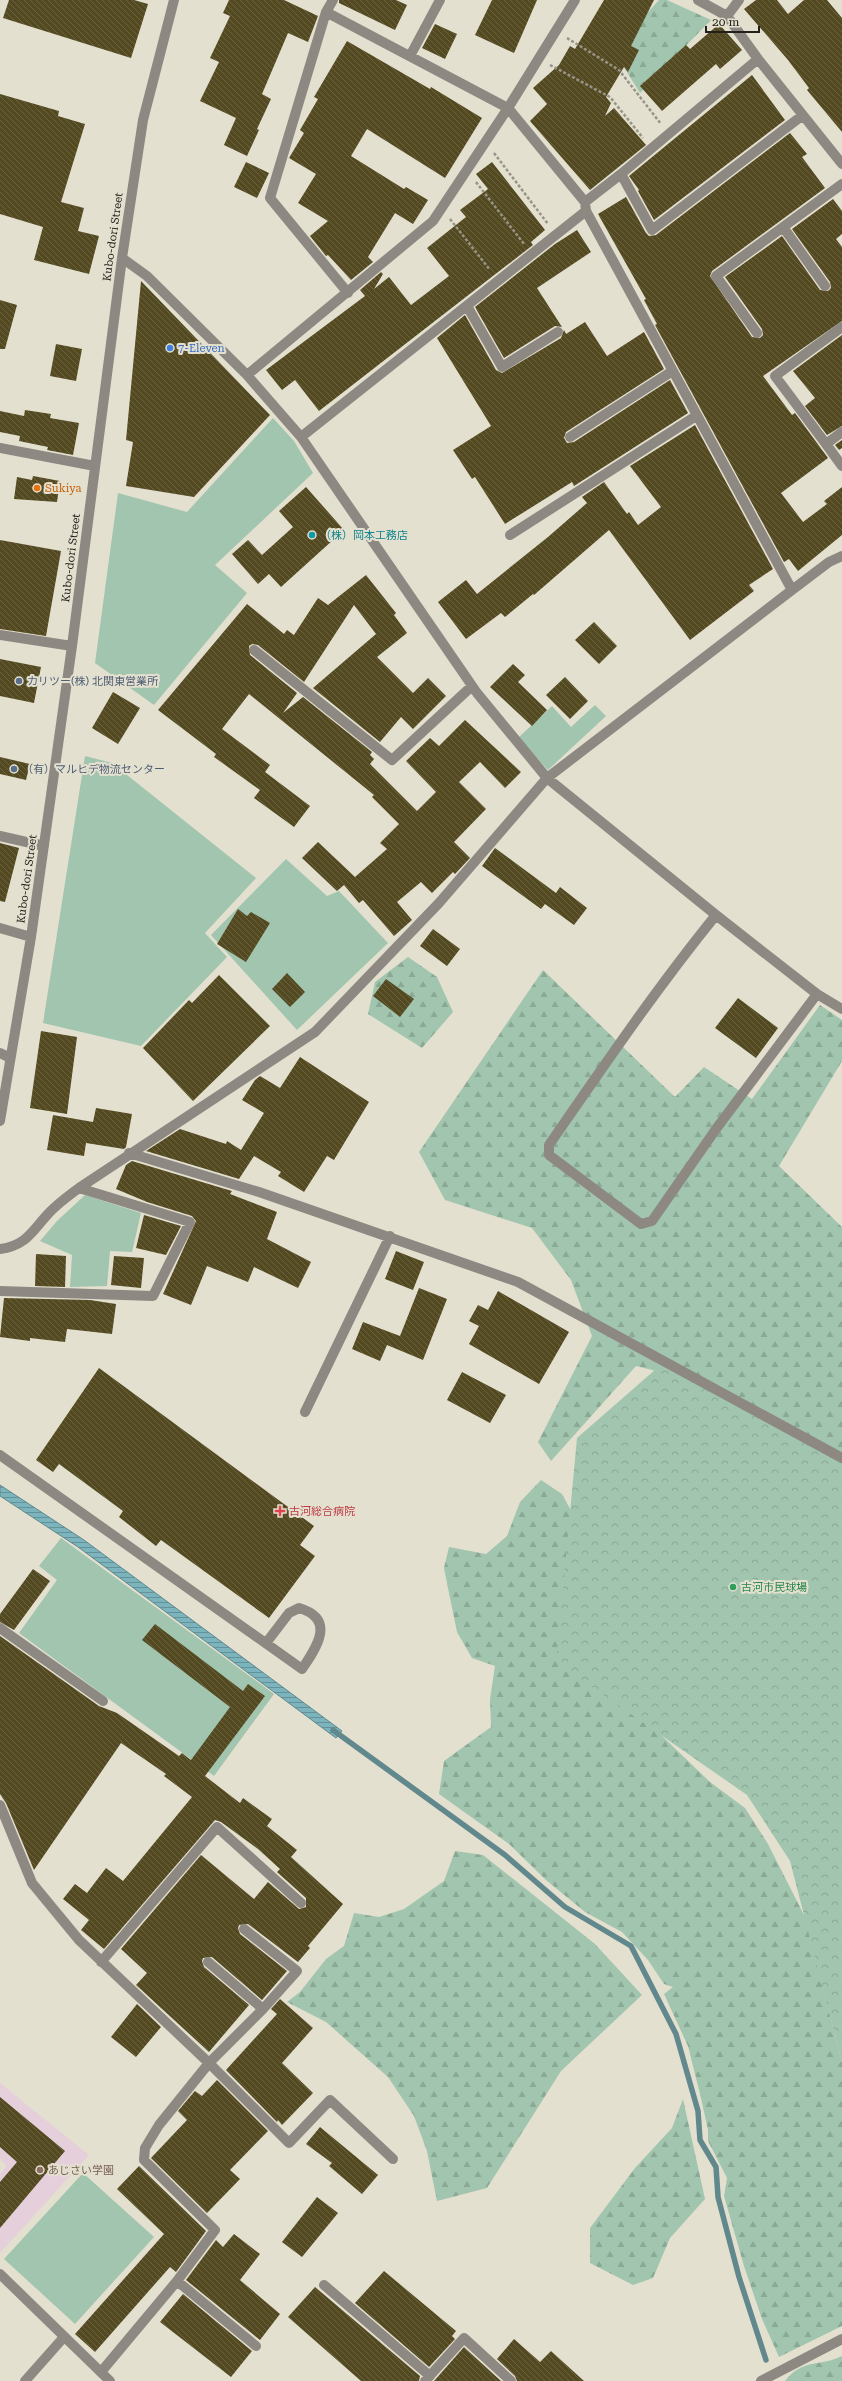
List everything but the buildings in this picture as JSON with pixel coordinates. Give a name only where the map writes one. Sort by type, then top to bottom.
[{"type":"street","name":"Kubo-dori Street","points":[[0,1121],[31,937],[44,846],[72,646],[122,258],[143,120],[174,0]]},
{"type":"street","points":[[333,0],[326,12],[270,198],[348,293]]},
{"type":"street","points":[[410,56],[440,0]]},
{"type":"street","points":[[247,375],[348,293],[433,221],[508,108],[575,0]]},
{"type":"street","points":[[698,0],[727,16],[758,60],[842,164]]},
{"type":"street","points":[[727,16],[738,0]]},
{"type":"street","points":[[326,12],[508,108],[586,207],[671,372],[792,590]]},
{"type":"street","points":[[301,437],[467,306],[586,207],[621,174],[758,60]]},
{"type":"street","points":[[621,174],[652,230],[803,115]]},
{"type":"street","points":[[757,333],[716,276],[842,184]]},
{"type":"street","points":[[783,227],[826,286]]},
{"type":"street","points":[[122,258],[147,276],[247,375],[301,437],[472,686],[547,778],[716,915],[817,994],[842,1009]]},
{"type":"street","points":[[467,306],[502,367],[558,332]]},
{"type":"street","points":[[842,327],[775,376],[842,466]]},
{"type":"street","points":[[570,437],[671,372]]},
{"type":"street","points":[[510,535],[696,416]]},
{"type":"street","points":[[826,444],[842,432]]},
{"type":"street","points":[[0,448],[95,466]]},
{"type":"street","points":[[0,1249],[13,1248],[24,1241],[49,1212],[79,1188],[129,1153],[315,1032],[439,903],[547,778],[828,562],[842,556]]},
{"type":"street","points":[[0,635],[72,646]]},
{"type":"street","points":[[254,650],[392,760],[472,686]]},
{"type":"street","points":[[0,836],[44,846]]},
{"type":"street","points":[[716,915],[681,958],[549,1145],[549,1155],[641,1224],[652,1221],[716,1129],[817,994]]},
{"type":"street","points":[[0,928],[31,937]]},
{"type":"street","points":[[0,1053],[10,1058]]},
{"type":"street","points":[[129,1153],[259,1192],[390,1236],[518,1282],[842,1458]]},
{"type":"street","points":[[0,1291],[153,1296],[190,1222],[79,1188]]},
{"type":"street","points":[[305,1412],[390,1236]]},
{"type":"street","points":[[0,1455],[302,1669],[315,1650],[321,1633],[320,1622],[311,1612],[299,1608],[289,1613],[266,1643]]},
{"type":"street","points":[[0,1628],[103,1701]]},
{"type":"street","points":[[0,1805],[32,1883],[79,1940],[209,2063],[289,2143],[330,2100],[394,2159]]},
{"type":"street","points":[[102,1962],[217,1827],[301,1903]]},
{"type":"street","points":[[101,2372],[177,2281],[215,2230],[144,2160],[144,2148],[159,2125],[209,2063],[263,2009],[297,1971],[244,1928]]},
{"type":"street","points":[[208,1962],[263,2009]]},
{"type":"street","points":[[0,2274],[110,2381]]},
{"type":"street","points":[[177,2281],[256,2346]]},
{"type":"street","points":[[324,2285],[427,2378],[464,2338],[511,2381]]},
{"type":"street","points":[[25,2381],[64,2337]]},
{"type":"street","points":[[761,2381],[842,2339]]},
{"type":"path","points":[[565,37],[619,70],[664,127]]},
{"type":"path","points":[[547,63],[610,97],[646,141]]},
{"type":"path","points":[[490,148],[553,230]]},
{"type":"path","points":[[474,180],[526,247]]},
{"type":"path","points":[[449,217],[492,274]]},
{"type":"shaded area","name":"あじさい学園","points":[[0,2083],[89,2155],[0,2253],[0,2174],[7,2166],[0,2159]]},
{"type":"green space","points":[[659,0],[667,0],[711,20],[640,93],[625,69],[631,31]]},
{"type":"green space","points":[[273,418],[294,441],[313,473],[215,565],[247,593],[154,705],[95,663],[118,493],[187,512]]},
{"type":"green space","points":[[595,705],[606,716],[548,770],[518,738],[552,706],[571,727]]},
{"type":"green space","points":[[85,756],[112,763],[256,878],[205,933],[227,957],[141,1046],[43,1023]]},
{"type":"green space","points":[[286,859],[327,896],[339,891],[388,943],[297,1030],[211,935]]},
{"type":"green space","points":[[408,957],[437,977],[453,1012],[422,1048],[368,1014],[375,982]]},
{"type":"green space","points":[[543,970],[675,1097],[704,1067],[752,1099],[820,1005],[842,1020],[842,1061],[779,1166],[842,1227],[842,1460],[704,1383],[636,1366],[551,1461],[538,1442],[592,1336],[571,1280],[532,1228],[445,1200],[419,1152]]},
{"type":"green space","points":[[85,1195],[141,1213],[132,1252],[110,1251],[107,1286],[70,1287],[72,1255],[40,1241],[57,1221]]},
{"type":"green space","name":"古河市民球場","points":[[664,1362],[842,1458],[842,2062],[790,1861],[747,1795],[556,1662],[577,1438]]},
{"type":"green space","points":[[541,1480],[562,1494],[586,1538],[613,1701],[660,1734],[710,1782],[745,1808],[768,1844],[805,1917],[842,2062],[842,2326],[779,2357],[762,2319],[744,2266],[724,2196],[727,2178],[708,2141],[708,2130],[688,2046],[664,1994],[673,1987],[664,1984],[648,1960],[622,1932],[585,1912],[546,1880],[509,1844],[439,1794],[444,1761],[491,1727],[490,1699],[495,1666],[472,1658],[457,1632],[444,1568],[449,1547],[486,1554],[507,1536],[520,1502]]},
{"type":"green space","points":[[61,1538],[274,1694],[214,1776],[19,1633],[57,1580],[39,1566]]},
{"type":"green space","points":[[455,1851],[483,1855],[595,1944],[642,1995],[561,2071],[487,2188],[437,2201],[427,2151],[414,2116],[388,2077],[326,2022],[287,2002],[300,1992],[326,1959],[344,1946],[354,1913],[379,1917],[404,1909],[444,1881]]},
{"type":"green space","points":[[683,2099],[705,2199],[670,2238],[653,2278],[633,2285],[590,2263],[590,2228],[635,2168],[672,2128]]},
{"type":"green space","points":[[83,2173],[154,2237],[75,2324],[4,2259]]},
{"type":"green space","points":[[842,2356],[842,2381],[785,2381],[798,2369]]},
{"type":"water","points":[[0,1485],[84,1540],[342,1731],[336,1738],[78,1547],[0,1496]]},
{"type":"waterway","points":[[333,1730],[505,1855],[565,1907],[631,1946],[676,2034],[698,2111],[700,2140],[716,2167],[718,2197],[739,2277],[766,2360]]},
{"type":"place","name":"7-Eleven","points":[[170,348]]},
{"type":"place","name":"Sukiya","points":[[37,488]]},
{"type":"place","name":"（株）岡本工務店","points":[[312,535]]},
{"type":"place","name":"カリツー(株) 北関東営業所","points":[[19,681]]},
{"type":"place","name":"（有）マルヒデ物流センター","points":[[14,769]]},
{"type":"place","name":"古河総合病院","points":[[280,1511]]},
{"type":"place","name":"古河市民球場","points":[[733,1587]]},
{"type":"place","name":"あじさい学園","points":[[40,2170]]}]
